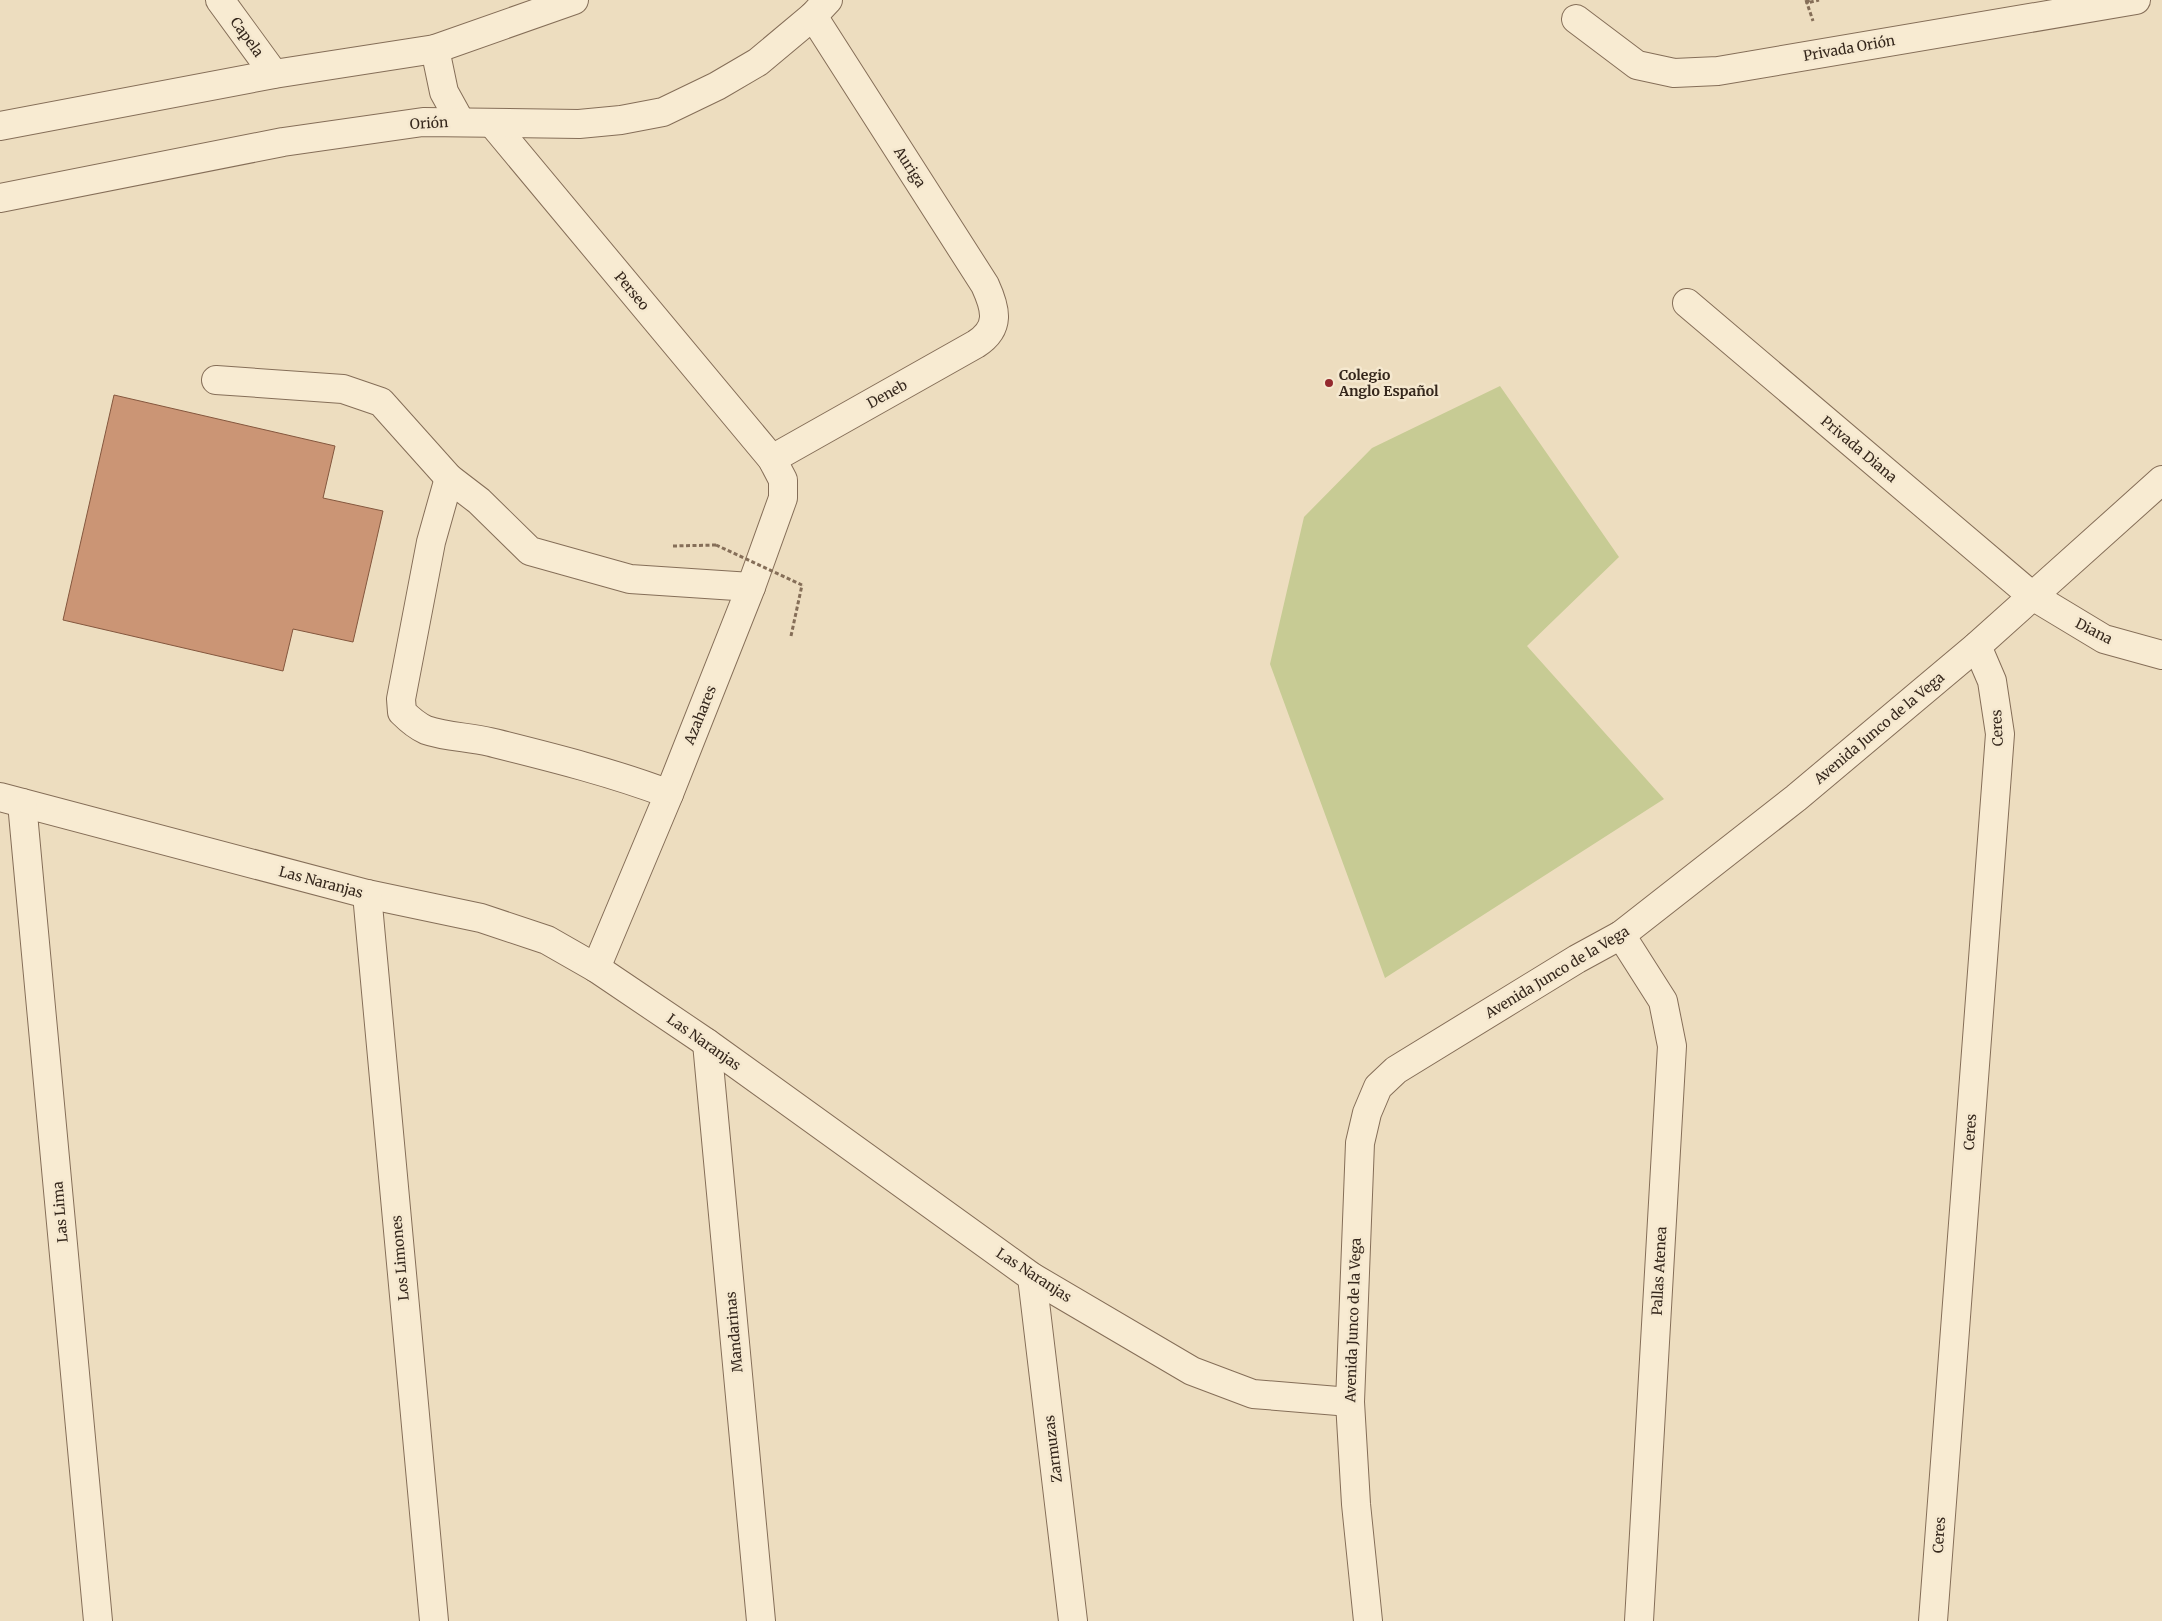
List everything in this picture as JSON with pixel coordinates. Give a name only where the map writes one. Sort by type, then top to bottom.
[{"type":"street","name":"Capela","points":[[220,0],[274,74]]},
{"type":"street","points":[[0,126],[274,74],[435,49],[574,0]]},
{"type":"street","name":"Privada Orión","points":[[1576,18],[1637,65],[1674,72],[1700,72],[1718,71],[2136,0]]},
{"type":"street","name":"Orión","points":[[0,198],[283,142],[423,122],[579,124],[620,120],[663,112],[717,86],[758,62],[821,8]]},
{"type":"street","name":"Auriga","points":[[821,8],[985,285],[994,313],[993,322]]},
{"type":"street","points":[[435,49],[444,92],[460,122]]},
{"type":"street","name":"Perseo","points":[[492,123],[772,459]]},
{"type":"street","name":"Privada Diana","points":[[1687,303],[2031,596]]},
{"type":"street","name":"Deneb","points":[[772,459],[976,344],[987,337],[993,322]]},
{"type":"street","points":[[216,380],[343,389],[381,402],[449,478],[479,501],[530,551],[630,579],[751,587]]},
{"type":"street","name":"Azahares","points":[[596,968],[669,794],[751,587],[783,498],[783,480],[772,459]]},
{"type":"street","points":[[449,478],[431,542],[401,699],[402,712],[412,722],[426,730],[487,742],[588,767],[669,794]]},
{"type":"street","name":"Avenida Junco de la Vega","points":[[1368,1621],[1356,1504],[1350,1402],[1360,1143],[1367,1112],[1378,1087],[1404,1065],[1577,959],[1621,935],[1796,798],[1977,646],[2162,480]]},
{"type":"street","name":"Diana","points":[[2031,596],[2104,640],[2162,654]]},
{"type":"street","name":"Ceres","points":[[1933,1621],[2000,734],[1992,681],[1977,646]]},
{"type":"street","name":"Las Naranjas","points":[[11,800],[367,894],[481,918],[547,940],[596,968],[707,1043],[1032,1277],[1192,1371],[1254,1394],[1350,1402]]},
{"type":"street","name":"Las Lima","points":[[11,800],[98,1621]]},
{"type":"street","name":"Los Limones","points":[[367,894],[434,1621]]},
{"type":"street","name":"Pallas Atenea","points":[[1621,935],[1663,1001],[1672,1046],[1639,1621]]},
{"type":"street","name":"Mandarinas","points":[[707,1043],[761,1621]]},
{"type":"street","name":"Zarmuzas","points":[[1032,1277],[1073,1621]]},
{"type":"path","points":[[1809,0],[1807,3],[1819,0]]},
{"type":"path","points":[[716,545],[802,584],[791,636]]},
{"type":"green space","points":[[1500,386],[1619,557],[1527,646],[1664,799],[1385,978],[1270,664],[1304,517],[1372,448]]},
{"type":"building","points":[[114,395],[335,446],[323,498],[383,511],[353,642],[293,629],[283,671],[63,620]]},
{"type":"place","name":"Colegio Anglo Español","points":[[1329,383]]}]
